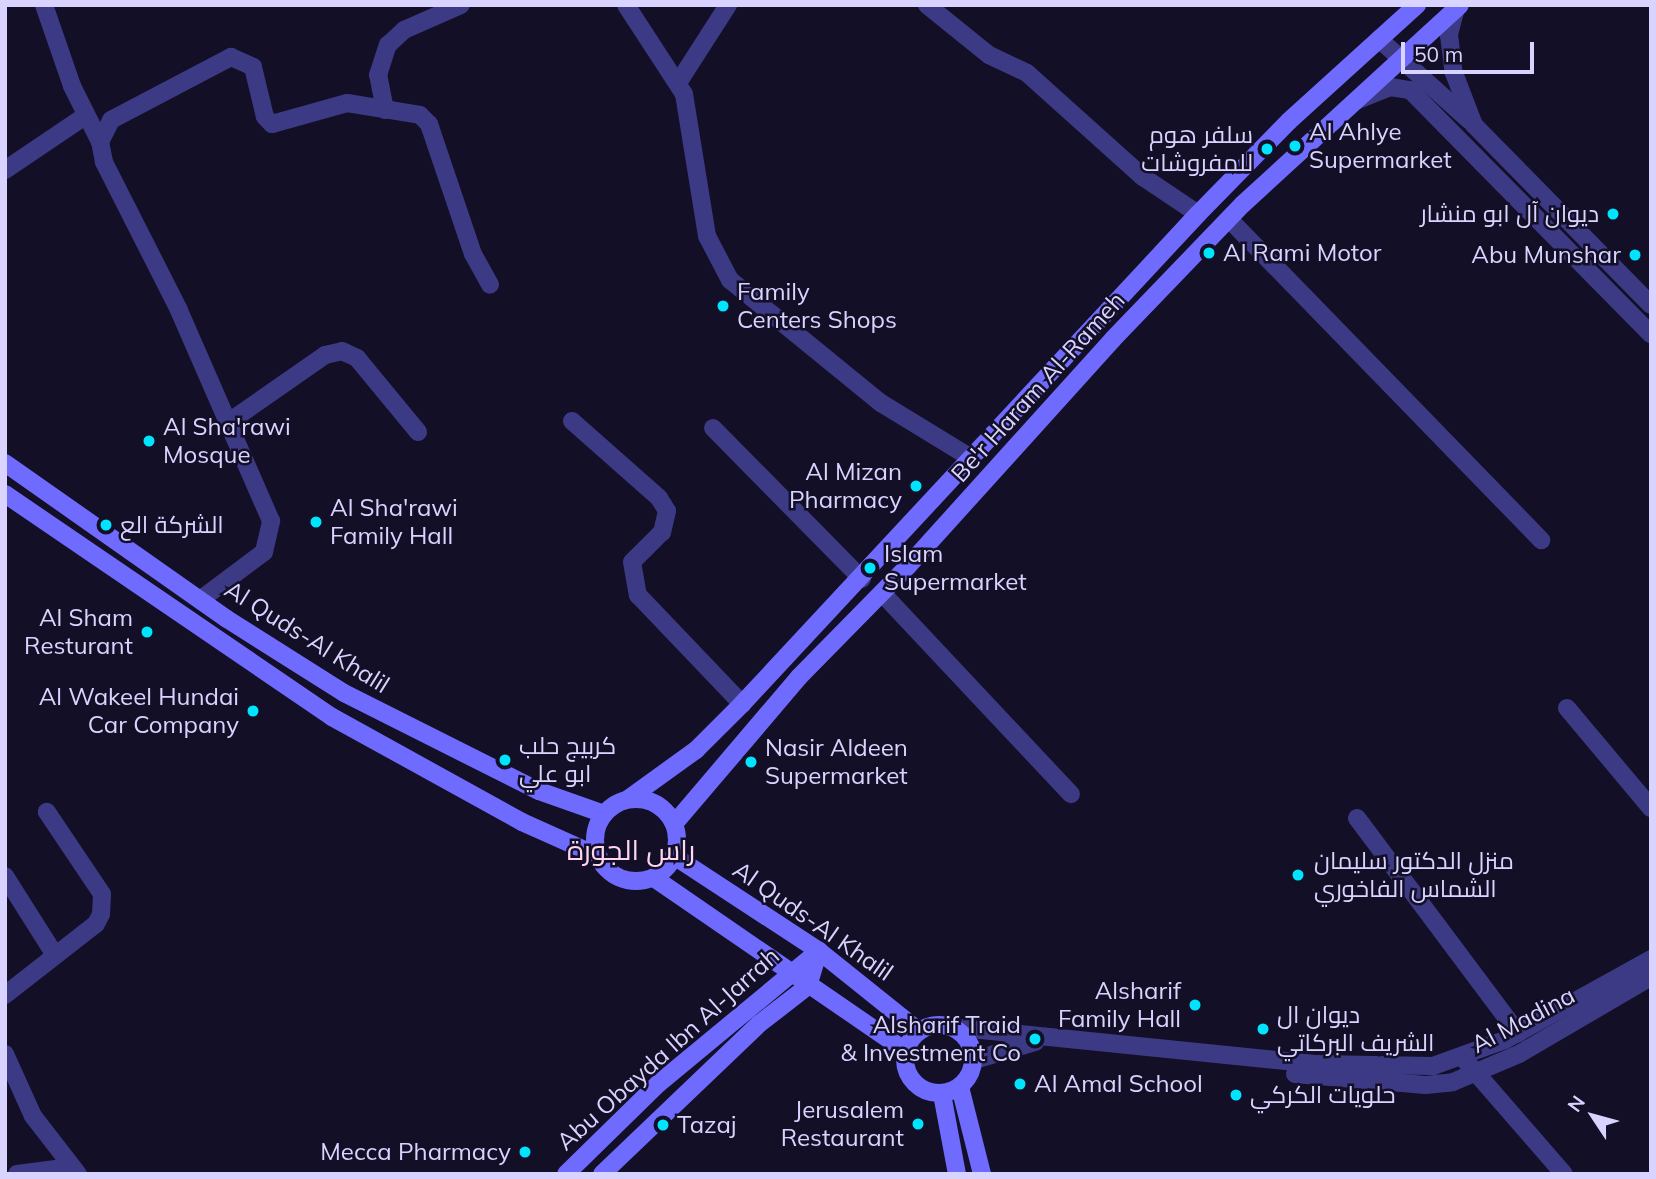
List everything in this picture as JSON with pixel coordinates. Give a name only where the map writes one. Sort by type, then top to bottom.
[{"type":"main road","name":"Be'r Haram Al-Rameh","points":[[628,799],[696,750],[742,704],[862,579],[1198,214],[1379,39],[1418,5]]},
{"type":"main road","name":"Be'r Haram Al-Rameh","points":[[674,824],[799,677],[882,593],[1229,219],[1399,58],[1458,7]]},
{"type":"main road","name":"Al Quds-Al Khalil","points":[[5,463],[200,600],[344,693],[539,791],[604,814]]},
{"type":"main road","name":"Al Quds-Al Khalil","points":[[5,494],[332,717],[522,822],[598,856]]},
{"type":"main road","points":[[628,799],[656,803],[674,824],[674,856],[654,878],[627,881],[604,867],[598,856],[595,832],[604,814],[628,799]]},
{"type":"main road","name":"Al Quds-Al Khalil","points":[[674,856],[819,951],[919,1031]]},
{"type":"main road","points":[[654,878],[906,1051],[913,1082],[942,1094],[960,1087],[974,1060],[968,1040],[951,1027],[919,1031],[906,1051]]},
{"type":"main road","name":"Abu Obayda Ibn Al-Jarrah","points":[[566,1174],[788,972],[819,951]]},
{"type":"main road","name":"Abu Obayda Ibn Al-Jarrah","points":[[602,1174],[759,1024],[808,986],[819,951]]},
{"type":"main road","points":[[960,1087],[982,1174]]},
{"type":"main road","points":[[942,1094],[957,1174]]},
{"type":"street","points":[[44,5],[85,116],[100,142],[104,162],[267,504],[271,531],[264,552],[200,600]]},
{"type":"street","points":[[385,110],[378,75],[388,45],[404,30],[461,5]]},
{"type":"street","points":[[626,5],[678,83],[691,116],[707,236],[730,280],[881,403],[971,458]]},
{"type":"street","points":[[678,83],[728,5]]},
{"type":"street","points":[[1458,7],[1449,35],[1454,73],[1474,125]]},
{"type":"street","points":[[940,9],[989,55],[1027,73],[1143,177],[1198,214]]},
{"type":"street","points":[[1379,39],[1474,125],[1651,305]]},
{"type":"street","points":[[100,142],[116,116],[231,57],[253,67],[265,117],[272,124],[347,103],[427,121],[473,254],[490,285]]},
{"type":"street","points":[[1399,58],[1401,87],[1460,137],[1651,334]]},
{"type":"street","points":[[1351,103],[1401,87]]},
{"type":"street","points":[[5,170],[85,116]]},
{"type":"street","points":[[1229,219],[1541,540]]},
{"type":"street","points":[[229,422],[325,355],[342,351],[357,358],[418,432]]},
{"type":"street","points":[[572,421],[659,498],[667,511],[662,532],[632,562],[638,595],[742,704]]},
{"type":"street","points":[[713,428],[862,579]]},
{"type":"street","points":[[882,593],[1071,794]]},
{"type":"street","points":[[1567,708],[1651,808]]},
{"type":"street","points":[[5,995],[96,924],[102,894],[47,812]]},
{"type":"street","points":[[1357,818],[1518,1033]]},
{"type":"street","points":[[5,876],[55,955]]},
{"type":"street","name":"Al Madina","points":[[1168,1050],[1368,1066],[1433,1066],[1464,1059],[1518,1033],[1651,959]]},
{"type":"street","name":"Al Madina","points":[[1168,1050],[1290,1074],[1426,1086],[1475,1074],[1651,977]]},
{"type":"street","points":[[951,1027],[1168,1050]]},
{"type":"street","points":[[974,1060],[1024,1043],[1080,1040]]},
{"type":"street","points":[[5,1054],[33,1116],[75,1171]]},
{"type":"street","points":[[1464,1059],[1564,1174]]},
{"type":"street","points":[[17,1174],[75,1171]]},
{"type":"place","name":"Al Ahlye Supermarket","points":[[1295,146]]},
{"type":"place","name":"سلفر هوم للمفروشات","points":[[1267,149]]},
{"type":"place","name":"ديوان آل ابو منشار","points":[[1613,214]]},
{"type":"place","name":"Al Rami Motor","points":[[1209,253]]},
{"type":"place","name":"Abu Munshar","points":[[1635,255]]},
{"type":"place","name":"Family Centers Shops","points":[[723,306]]},
{"type":"place","name":"Al Sha'rawi Mosque","points":[[149,441]]},
{"type":"place","name":"Al Mizan Pharmacy","points":[[916,486]]},
{"type":"place","name":"Al Sha'rawi Family Hall","points":[[316,522]]},
{"type":"place","name":"الشركة الع","points":[[106,525]]},
{"type":"place","name":"Islam Supermarket","points":[[870,568]]},
{"type":"place","name":"Al Sham Resturant","points":[[147,632]]},
{"type":"place","name":"Al Wakeel Hundai Car Company","points":[[253,711]]},
{"type":"place","name":"كربيج حلب ابو علي","points":[[505,760]]},
{"type":"place","name":"Nasir Aldeen Supermarket","points":[[751,762]]},
{"type":"place","name":"منزل الدكتور سليمان الشماس الفاخوري","points":[[1298,875]]},
{"type":"place","name":"Alsharif Family Hall","points":[[1195,1005]]},
{"type":"place","name":"ديوان ال الشريف البركاتي","points":[[1263,1029]]},
{"type":"place","name":"Alsharif Traid & Investment Co","points":[[1035,1039]]},
{"type":"place","name":"Al Amal School","points":[[1020,1084]]},
{"type":"place","name":"حلويات الكركي","points":[[1236,1095]]},
{"type":"place","name":"Jerusalem Restaurant","points":[[918,1124]]},
{"type":"place","name":"Tazaj","points":[[663,1125]]},
{"type":"place","name":"Mecca Pharmacy","points":[[525,1152]]},
{"type":"district","name":"راس الجورة","points":[[631,850]]}]
